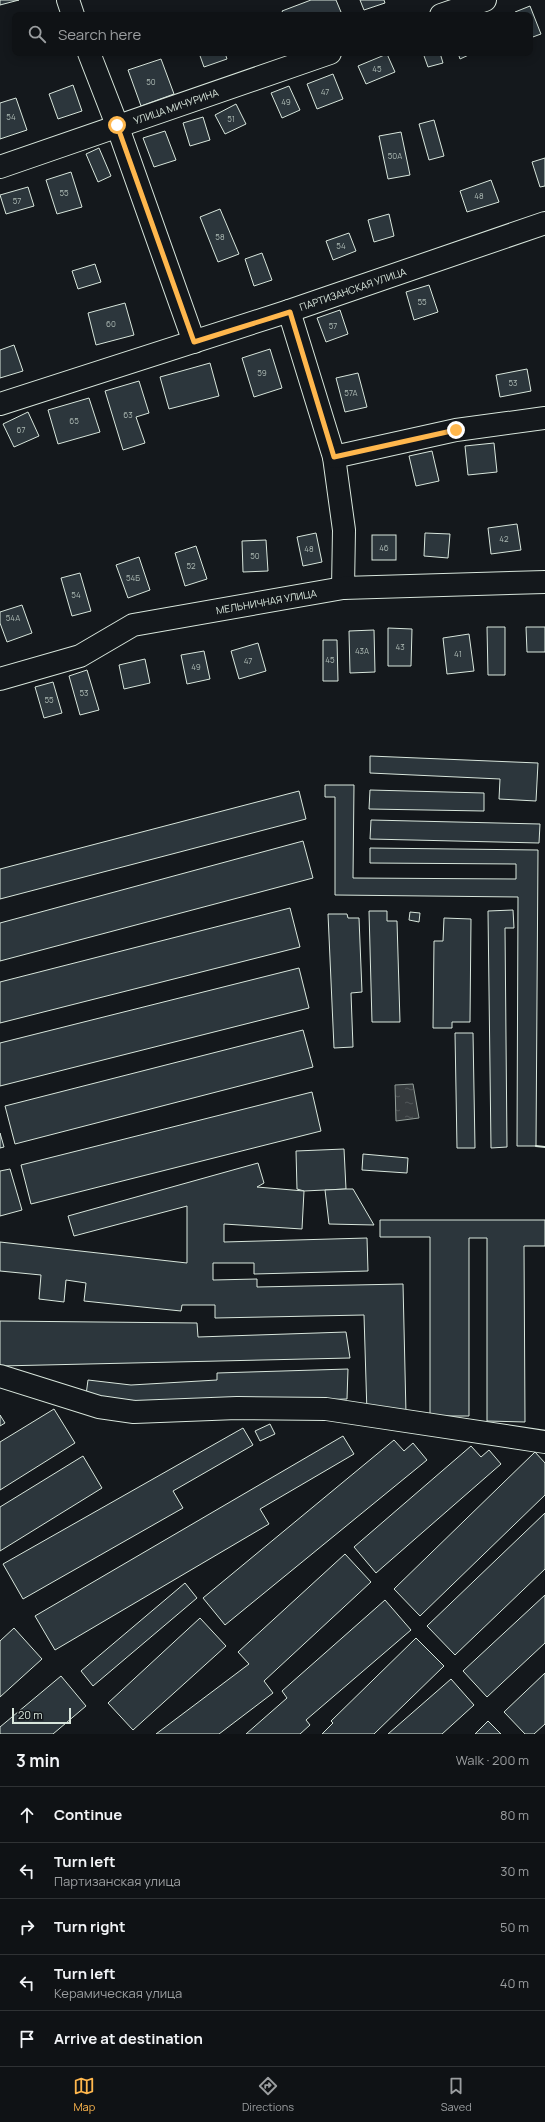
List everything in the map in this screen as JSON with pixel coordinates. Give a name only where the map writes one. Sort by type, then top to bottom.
[{"type":"street","points":[[68,0],[73,12]]},
{"type":"street","points":[[450,12],[485,0]]},
{"type":"street","points":[[90,56],[117,125],[194,342]]},
{"type":"street","name":"УЛИЦА МИЧУРИНА","points":[[0,167],[117,125],[321,56]]},
{"type":"street","name":"ПАРТИЗАНСКАЯ УЛИЦА","points":[[0,404],[290,312],[545,223]]},
{"type":"street","points":[[290,312],[334,457],[344,530],[343,588]]},
{"type":"street","points":[[334,457],[456,430],[545,418]]},
{"type":"street","name":"МЕЛЬНИЧНАЯ УЛИЦА","points":[[0,679],[80,656],[133,625],[343,588],[545,582]]},
{"type":"street","points":[[0,1376],[99,1407],[134,1412],[237,1408],[326,1409],[545,1442]]},
{"type":"water","points":[[413,1084],[419,1118],[396,1121],[395,1085]]},
{"type":"building","points":[[0,0],[19,0],[0,5]]},
{"type":"building","points":[[311,0],[336,0],[341,12],[282,12]]},
{"type":"building","points":[[360,0],[384,0],[385,3],[364,10]]},
{"type":"building","points":[[530,6],[532,12],[515,12]]},
{"type":"building","points":[[533,14],[541,34],[533,37]]},
{"type":"building","points":[[200,56],[226,56],[227,59],[204,67]]},
{"type":"building","points":[[382,56],[388,56],[395,72],[366,84],[358,66]]},
{"type":"building","points":[[424,56],[441,56],[443,63],[428,67]]},
{"type":"building","points":[[459,56],[466,56],[460,59]]},
{"type":"building","points":[[161,59],[174,94],[141,106],[128,70]]},
{"type":"building","points":[[333,74],[343,99],[317,109],[307,84]]},
{"type":"building","points":[[73,85],[82,111],[58,119],[49,94]]},
{"type":"building","points":[[289,86],[300,110],[282,118],[271,93]]},
{"type":"building","points":[[16,98],[27,130],[0,139],[0,103]]},
{"type":"building","points":[[236,104],[246,124],[225,134],[215,115]]},
{"type":"building","points":[[203,117],[210,140],[190,146],[183,123]]},
{"type":"building","points":[[434,120],[444,156],[429,160],[419,124]]},
{"type":"building","points":[[165,131],[176,160],[154,167],[143,138]]},
{"type":"building","points":[[401,132],[410,175],[388,179],[379,136]]},
{"type":"building","points":[[99,148],[111,176],[98,182],[86,154]]},
{"type":"building","points":[[545,158],[545,186],[540,187],[532,162]]},
{"type":"building","points":[[71,172],[82,207],[57,214],[46,180]]},
{"type":"building","points":[[491,180],[499,202],[467,212],[460,191]]},
{"type":"building","points":[[28,187],[34,206],[6,214],[0,195]]},
{"type":"building","points":[[220,209],[239,254],[218,262],[200,217]]},
{"type":"building","points":[[389,214],[394,236],[374,242],[368,220]]},
{"type":"building","points":[[349,233],[356,251],[333,260],[326,241]]},
{"type":"building","points":[[262,253],[272,280],[254,286],[245,259]]},
{"type":"building","points":[[95,264],[101,282],[78,289],[72,271]]},
{"type":"building","points":[[429,285],[438,312],[414,320],[406,292]]},
{"type":"building","points":[[125,303],[134,335],[96,345],[88,313]]},
{"type":"building","points":[[340,310],[348,334],[326,342],[317,318]]},
{"type":"building","points":[[14,345],[23,371],[0,378],[0,350]]},
{"type":"building","points":[[270,349],[282,388],[254,397],[242,358]]},
{"type":"building","points":[[210,363],[219,396],[169,409],[160,377]]},
{"type":"building","points":[[527,369],[531,391],[500,397],[496,375]]},
{"type":"building","points":[[358,373],[367,407],[345,412],[336,378]]},
{"type":"building","points":[[139,381],[149,413],[136,417],[145,443],[123,450],[105,391]]},
{"type":"building","points":[[89,398],[100,432],[58,444],[48,410]]},
{"type":"building","points":[[28,412],[39,436],[14,447],[3,424]]},
{"type":"building","points":[[494,443],[497,472],[468,475],[465,446]]},
{"type":"building","points":[[432,451],[439,481],[416,486],[409,456]]},
{"type":"building","points":[[517,524],[521,550],[491,554],[488,528]]},
{"type":"building","points":[[316,533],[322,562],[303,566],[297,537]]},
{"type":"building","points":[[425,533],[450,534],[448,558],[424,556]]},
{"type":"building","points":[[372,535],[396,535],[396,560],[372,560]]},
{"type":"building","points":[[266,540],[268,571],[243,572],[242,541]]},
{"type":"building","points":[[196,546],[207,579],[185,586],[175,553]]},
{"type":"building","points":[[139,557],[150,590],[128,598],[116,565]]},
{"type":"building","points":[[80,573],[91,611],[72,616],[61,578]]},
{"type":"building","points":[[22,605],[32,633],[7,642],[0,623],[0,612]]},
{"type":"building","points":[[487,627],[505,627],[505,675],[488,675]]},
{"type":"building","points":[[526,627],[545,627],[545,652],[527,652]]},
{"type":"building","points":[[388,628],[412,629],[411,666],[388,666]]},
{"type":"building","points":[[374,630],[375,672],[350,673],[349,631]]},
{"type":"building","points":[[469,634],[474,671],[447,674],[443,638]]},
{"type":"building","points":[[323,640],[337,640],[338,681],[323,681]]},
{"type":"building","points":[[258,643],[266,671],[239,679],[231,651]]},
{"type":"building","points":[[204,651],[210,679],[187,684],[181,655]]},
{"type":"building","points":[[145,659],[150,683],[124,689],[119,665]]},
{"type":"building","points":[[87,670],[99,710],[80,715],[69,676]]},
{"type":"building","points":[[53,682],[62,713],[44,718],[35,687]]},
{"type":"building","points":[[370,756],[538,763],[536,801],[499,799],[500,779],[370,773]]},
{"type":"building","points":[[325,785],[354,785],[353,878],[516,879],[516,864],[370,863],[370,848],[538,850],[536,1146],[517,1146],[518,897],[335,895],[335,797],[325,797]]},
{"type":"building","points":[[370,790],[484,793],[484,811],[369,809]]},
{"type":"building","points":[[299,791],[306,819],[0,899],[0,869]]},
{"type":"building","points":[[371,820],[540,824],[539,843],[370,839]]},
{"type":"building","points":[[303,841],[313,878],[0,961],[0,923]]},
{"type":"building","points":[[290,908],[300,947],[0,1023],[0,982]]},
{"type":"building","points":[[513,910],[514,928],[505,928],[507,1147],[491,1148],[488,911]]},
{"type":"building","points":[[369,911],[387,911],[387,921],[397,921],[400,1022],[372,1022]]},
{"type":"building","points":[[410,912],[420,913],[419,922],[409,920]]},
{"type":"building","points":[[328,914],[347,914],[348,918],[359,918],[362,992],[351,993],[353,1047],[334,1048]]},
{"type":"building","points":[[444,918],[471,919],[470,1022],[452,1022],[452,1028],[433,1028],[434,941],[443,941]]},
{"type":"building","points":[[299,968],[309,1008],[0,1086],[0,1043]]},
{"type":"building","points":[[303,1030],[313,1067],[15,1144],[5,1106]]},
{"type":"building","points":[[455,1033],[473,1033],[475,1148],[457,1148]]},
{"type":"building","points":[[312,1092],[321,1131],[31,1204],[21,1165]]},
{"type":"building","points":[[0,1133],[4,1147],[0,1148]]},
{"type":"building","points":[[344,1149],[346,1189],[304,1191],[297,1189],[296,1151]]},
{"type":"building","points":[[363,1154],[408,1158],[407,1173],[362,1170]]},
{"type":"building","points":[[258,1163],[264,1183],[257,1187],[304,1191],[302,1229],[224,1224],[224,1242],[367,1238],[368,1271],[254,1274],[254,1263],[213,1263],[213,1280],[257,1279],[257,1287],[403,1284],[406,1414],[367,1414],[364,1315],[215,1318],[215,1305],[182,1305],[181,1311],[84,1301],[86,1283],[66,1280],[64,1302],[39,1299],[41,1275],[0,1271],[0,1242],[187,1263],[187,1206],[74,1236],[68,1216]]},
{"type":"building","points":[[10,1169],[22,1210],[0,1216],[0,1171]]},
{"type":"building","points":[[353,1189],[374,1225],[329,1224],[325,1190]]},
{"type":"building","points":[[380,1220],[545,1220],[545,1246],[524,1246],[525,1422],[487,1421],[487,1238],[469,1238],[469,1416],[430,1416],[430,1237],[380,1237]]},
{"type":"building","points":[[0,1321],[197,1323],[198,1337],[346,1332],[350,1358],[0,1366]]},
{"type":"building","points":[[348,1369],[347,1399],[125,1405],[86,1395],[88,1380],[131,1385],[217,1380],[217,1373]]},
{"type":"building","points":[[54,1409],[75,1443],[0,1490],[0,1442]]},
{"type":"building","points":[[0,1415],[5,1423],[0,1426]]},
{"type":"building","points":[[270,1424],[275,1434],[260,1441],[255,1431]]},
{"type":"building","points":[[243,1428],[253,1445],[173,1491],[183,1508],[23,1599],[3,1564]]},
{"type":"building","points":[[343,1436],[354,1454],[260,1509],[269,1524],[55,1650],[35,1616]]},
{"type":"building","points":[[394,1440],[404,1451],[413,1443],[427,1460],[225,1625],[203,1598]]},
{"type":"building","points":[[471,1446],[481,1457],[489,1450],[501,1464],[376,1573],[354,1547]]},
{"type":"building","points":[[535,1452],[545,1463],[545,1495],[420,1616],[394,1589]]},
{"type":"building","points":[[83,1456],[102,1488],[0,1551],[0,1507]]},
{"type":"building","points":[[545,1513],[545,1569],[455,1655],[427,1626]]},
{"type":"building","points":[[345,1554],[371,1582],[264,1681],[273,1693],[219,1734],[156,1734],[249,1664],[238,1652]]},
{"type":"building","points":[[185,1583],[197,1598],[93,1686],[81,1671]]},
{"type":"building","points":[[545,1595],[545,1643],[487,1697],[463,1671]]},
{"type":"building","points":[[385,1600],[411,1630],[306,1720],[310,1725],[300,1734],[246,1734],[287,1698],[282,1691]]},
{"type":"building","points":[[200,1618],[226,1646],[133,1730],[108,1703]]},
{"type":"building","points":[[14,1628],[42,1659],[0,1697],[0,1641]]},
{"type":"building","points":[[416,1638],[444,1666],[374,1734],[322,1734],[333,1723],[331,1721]]},
{"type":"building","points":[[545,1673],[545,1724],[534,1734],[525,1734],[504,1712]]},
{"type":"building","points":[[61,1676],[86,1706],[53,1734],[0,1734],[0,1727]]},
{"type":"building","points":[[451,1679],[474,1705],[442,1734],[388,1734]]},
{"type":"building","points":[[488,1721],[501,1734],[475,1734]]},
{"type":"wall","points":[[536,1146],[545,1147]]},
{"type":"route","points":[[117,125],[194,342],[290,312],[334,457],[456,430]]}]
